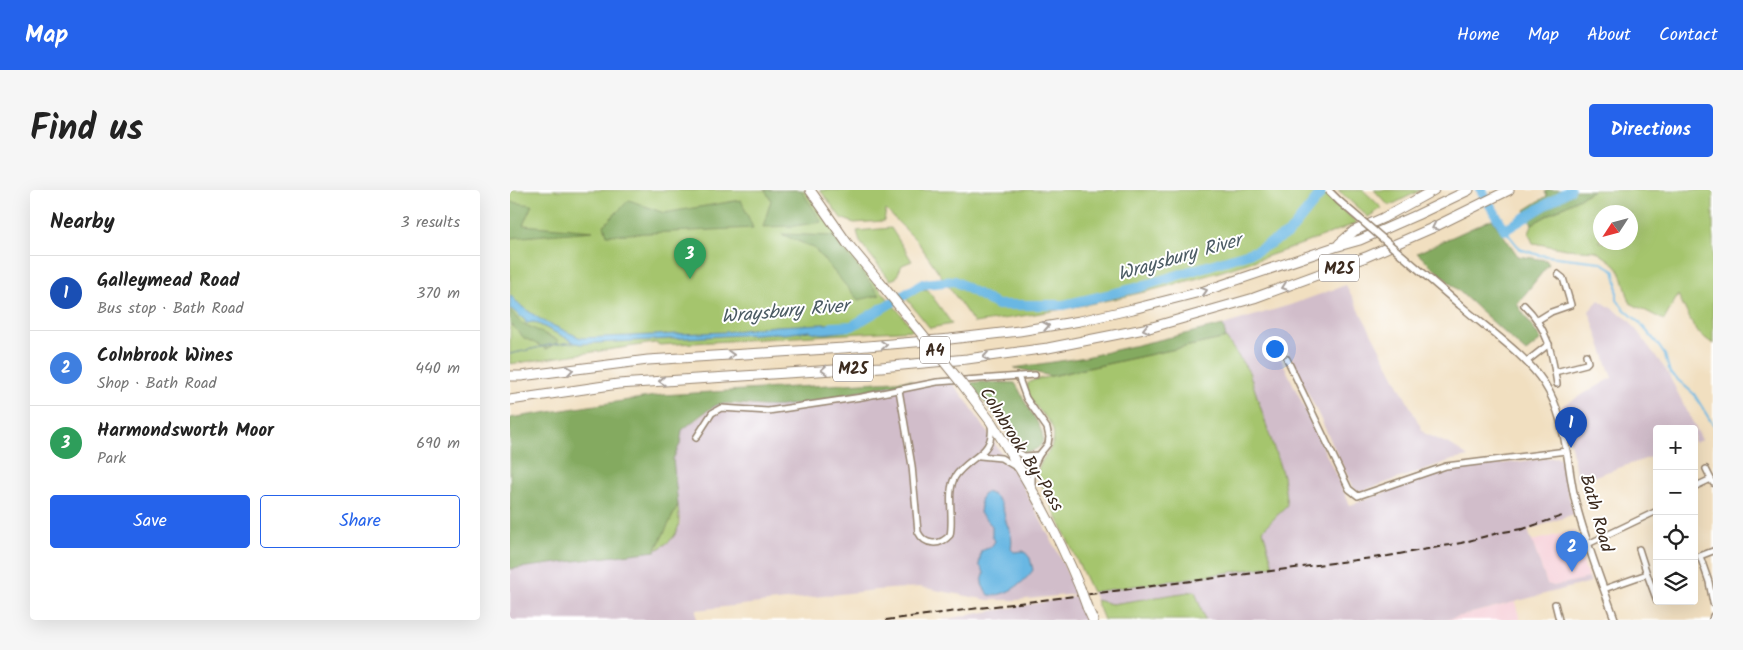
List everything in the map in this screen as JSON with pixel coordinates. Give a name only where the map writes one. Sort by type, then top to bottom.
[{"type":"highway","name":"Colnbrook By-Pass","points":[[810,190],[847,242],[962,384],[1005,444],[1060,542],[1093,620]]},
{"type":"highway","name":"M25","points":[[1335,247],[1354,231],[1383,218],[1434,190]]},
{"type":"highway","name":"M25","points":[[510,381],[521,376],[648,360],[903,344],[1019,331],[1134,309],[1196,293],[1360,240],[1469,190]]},
{"type":"highway","name":"M25","points":[[510,400],[618,384],[881,367],[967,359],[1048,348],[1149,328],[1254,298],[1309,279],[1384,249],[1509,190]]},
{"type":"highway","points":[[510,376],[521,376]]},
{"type":"street","name":"Bath Road","points":[[1328,190],[1346,208],[1526,362],[1543,382],[1559,413],[1576,501],[1588,544],[1615,620]]},
{"type":"street","points":[[1538,320],[1551,312],[1571,305],[1563,278],[1558,274]]},
{"type":"street","points":[[1524,305],[1538,320],[1547,336],[1557,384]]},
{"type":"street","points":[[1526,362],[1549,344]]},
{"type":"street","points":[[1555,372],[1586,364],[1588,362],[1586,355]]},
{"type":"street","points":[[1287,359],[1349,489],[1358,496],[1446,466],[1566,451]]},
{"type":"street","points":[[696,438],[712,413],[721,408],[768,410],[862,397],[937,382],[1035,375]]},
{"type":"street","points":[[1018,376],[1026,398],[1047,428],[1049,441],[1039,455],[1032,470],[1033,491]]},
{"type":"street","points":[[898,390],[912,466],[918,532],[923,540],[928,542],[938,543],[945,541],[950,535],[953,481],[966,463],[980,456],[990,440],[992,433],[990,422]]},
{"type":"street","points":[[1005,444],[1021,455],[1039,455]]},
{"type":"street","points":[[980,456],[1001,458],[1021,470]]},
{"type":"street","points":[[1698,486],[1712,481],[1706,469]]},
{"type":"street","points":[[1588,544],[1653,513]]},
{"type":"street","points":[[1639,549],[1653,591]]},
{"type":"street","points":[[1698,557],[1713,551]]},
{"type":"street","points":[[1698,559],[1709,582],[1713,603]]},
{"type":"street","points":[[1604,589],[1647,574]]},
{"type":"street","points":[[1555,604],[1559,620]]},
{"type":"street","points":[[1712,620],[1713,616]]},
{"type":"shaded area","points":[[1346,285],[1424,433],[1453,446],[1468,457],[1452,460],[1362,491],[1356,490],[1286,347],[1278,352],[1350,505],[1447,470],[1557,457],[1563,461],[1574,514],[1528,530],[1547,584],[1554,586],[1588,578],[1591,582],[1445,620],[1205,620],[1195,591],[1112,604],[1096,600],[1092,592],[1273,566],[1263,530],[1287,505],[1249,372],[1226,338],[1223,325],[1290,305]]},
{"type":"shaded area","points":[[1599,300],[1629,320],[1666,370],[1694,425],[1653,425],[1653,456],[1577,482],[1562,406],[1612,378],[1589,311]]},
{"type":"shaded area","points":[[949,379],[968,403],[1021,483],[1056,549],[1077,594],[1016,600],[988,600],[920,587],[876,590],[696,610],[696,620],[510,620],[510,569],[655,551],[680,524],[673,459],[680,444],[682,430],[718,404],[765,407],[782,406],[833,398],[894,384]]},
{"type":"shaded area","points":[[1698,432],[1702,440],[1698,442]]},
{"type":"shaded area","points":[[1574,531],[1588,578],[1554,586],[1547,584],[1532,541]]},
{"type":"shaded area","points":[[1078,596],[1087,620],[940,620]]},
{"type":"shaded area","points":[[1515,602],[1520,620],[1445,620]]},
{"type":"green space","points":[[510,190],[804,190],[860,265],[914,330],[660,345],[655,343],[510,364]]},
{"type":"green space","points":[[765,190],[801,190],[822,222],[794,226],[763,227],[771,200]]},
{"type":"green space","points":[[820,190],[1322,190],[1357,223],[1261,259],[1174,285],[1032,315],[974,323],[917,241],[886,210],[884,221],[854,223],[841,218]]},
{"type":"green space","points":[[1338,190],[1363,190],[1382,208],[1368,217]]},
{"type":"green space","points":[[1374,190],[1421,190],[1389,206]]},
{"type":"green space","points":[[1548,190],[1594,190],[1532,224],[1525,210],[1547,196],[1545,192]]},
{"type":"green space","points":[[1594,190],[1713,190],[1713,344],[1696,331],[1678,295],[1664,320],[1630,303],[1622,276],[1616,265],[1596,251],[1566,249],[1533,243],[1529,234],[1532,224]]},
{"type":"green space","points":[[629,200],[664,213],[741,200],[753,228],[607,235],[604,225]]},
{"type":"green space","points":[[510,202],[532,205],[523,225],[593,231],[510,238]]},
{"type":"green space","points":[[1492,219],[1518,256],[1546,260],[1549,264],[1517,304],[1541,340],[1526,352],[1417,253]]},
{"type":"green space","points":[[891,228],[912,261],[902,265],[896,278],[890,280],[860,242],[857,231]]},
{"type":"green space","points":[[781,234],[832,236],[880,295],[858,300],[814,248]]},
{"type":"green space","points":[[927,289],[952,324],[930,328],[905,297],[911,292]]},
{"type":"green space","points":[[510,310],[520,322],[559,341],[547,349],[524,338],[510,323]]},
{"type":"green space","points":[[1223,325],[1226,338],[1051,376],[1014,368],[1086,357]]},
{"type":"green space","points":[[1226,338],[1249,372],[1283,476],[1287,505],[1263,530],[1273,566],[1092,592],[1038,477],[1040,465],[1050,449],[1054,437],[1051,424],[1029,395],[1028,383],[1034,380]]},
{"type":"green space","points":[[912,380],[911,383],[782,406],[716,405],[682,430],[680,444],[673,459],[678,505],[655,551],[510,569],[510,418],[662,395]]},
{"type":"green space","points":[[970,383],[1015,383],[1040,428],[1043,441],[1040,446],[1023,453]]},
{"type":"green space","points":[[678,505],[679,521],[676,533],[669,542],[655,551]]},
{"type":"green space","points":[[1195,591],[1205,620],[1104,620],[1096,600],[1112,604]]},
{"type":"water","points":[[510,295],[521,306],[543,321],[581,338],[725,332],[775,326],[845,323],[846,331],[823,333],[810,331],[784,334],[580,344],[566,343],[510,354],[549,345],[574,342],[534,322],[526,323],[525,320],[510,308]]},
{"type":"water","points":[[985,492],[997,498],[1003,509],[1011,536],[1011,549],[1014,552],[1024,551],[1030,558],[1033,570],[1025,580],[1014,588],[995,595],[989,595],[983,587],[984,573],[979,565],[981,551],[991,547],[995,541],[992,536],[992,526],[980,513],[980,500]]},
{"type":"waterway","name":"Wraysbury River","points":[[832,327],[852,326],[923,284],[955,281],[997,305],[1063,305],[1136,288],[1256,251],[1289,233],[1324,190]]},
{"type":"waterway","name":"Wraysbury River","points":[[1481,190],[1505,230],[1570,190]]},
{"type":"waterway","points":[[1505,230],[1520,249],[1539,255],[1600,262],[1614,270],[1617,283],[1617,300],[1656,342],[1665,355],[1670,373],[1694,394],[1713,425]]},
{"type":"railway","points":[[1520,530],[1565,515]]},
{"type":"railway","points":[[886,620],[1388,556],[1461,543],[1498,533],[1527,528]]},
{"type":"place","name":"Harmondsworth Moor","points":[[690,279]]},
{"type":"place","name":"Galleymead Road","points":[[1571,448]]},
{"type":"place","name":"Colnbrook Wines","points":[[1572,572]]}]
